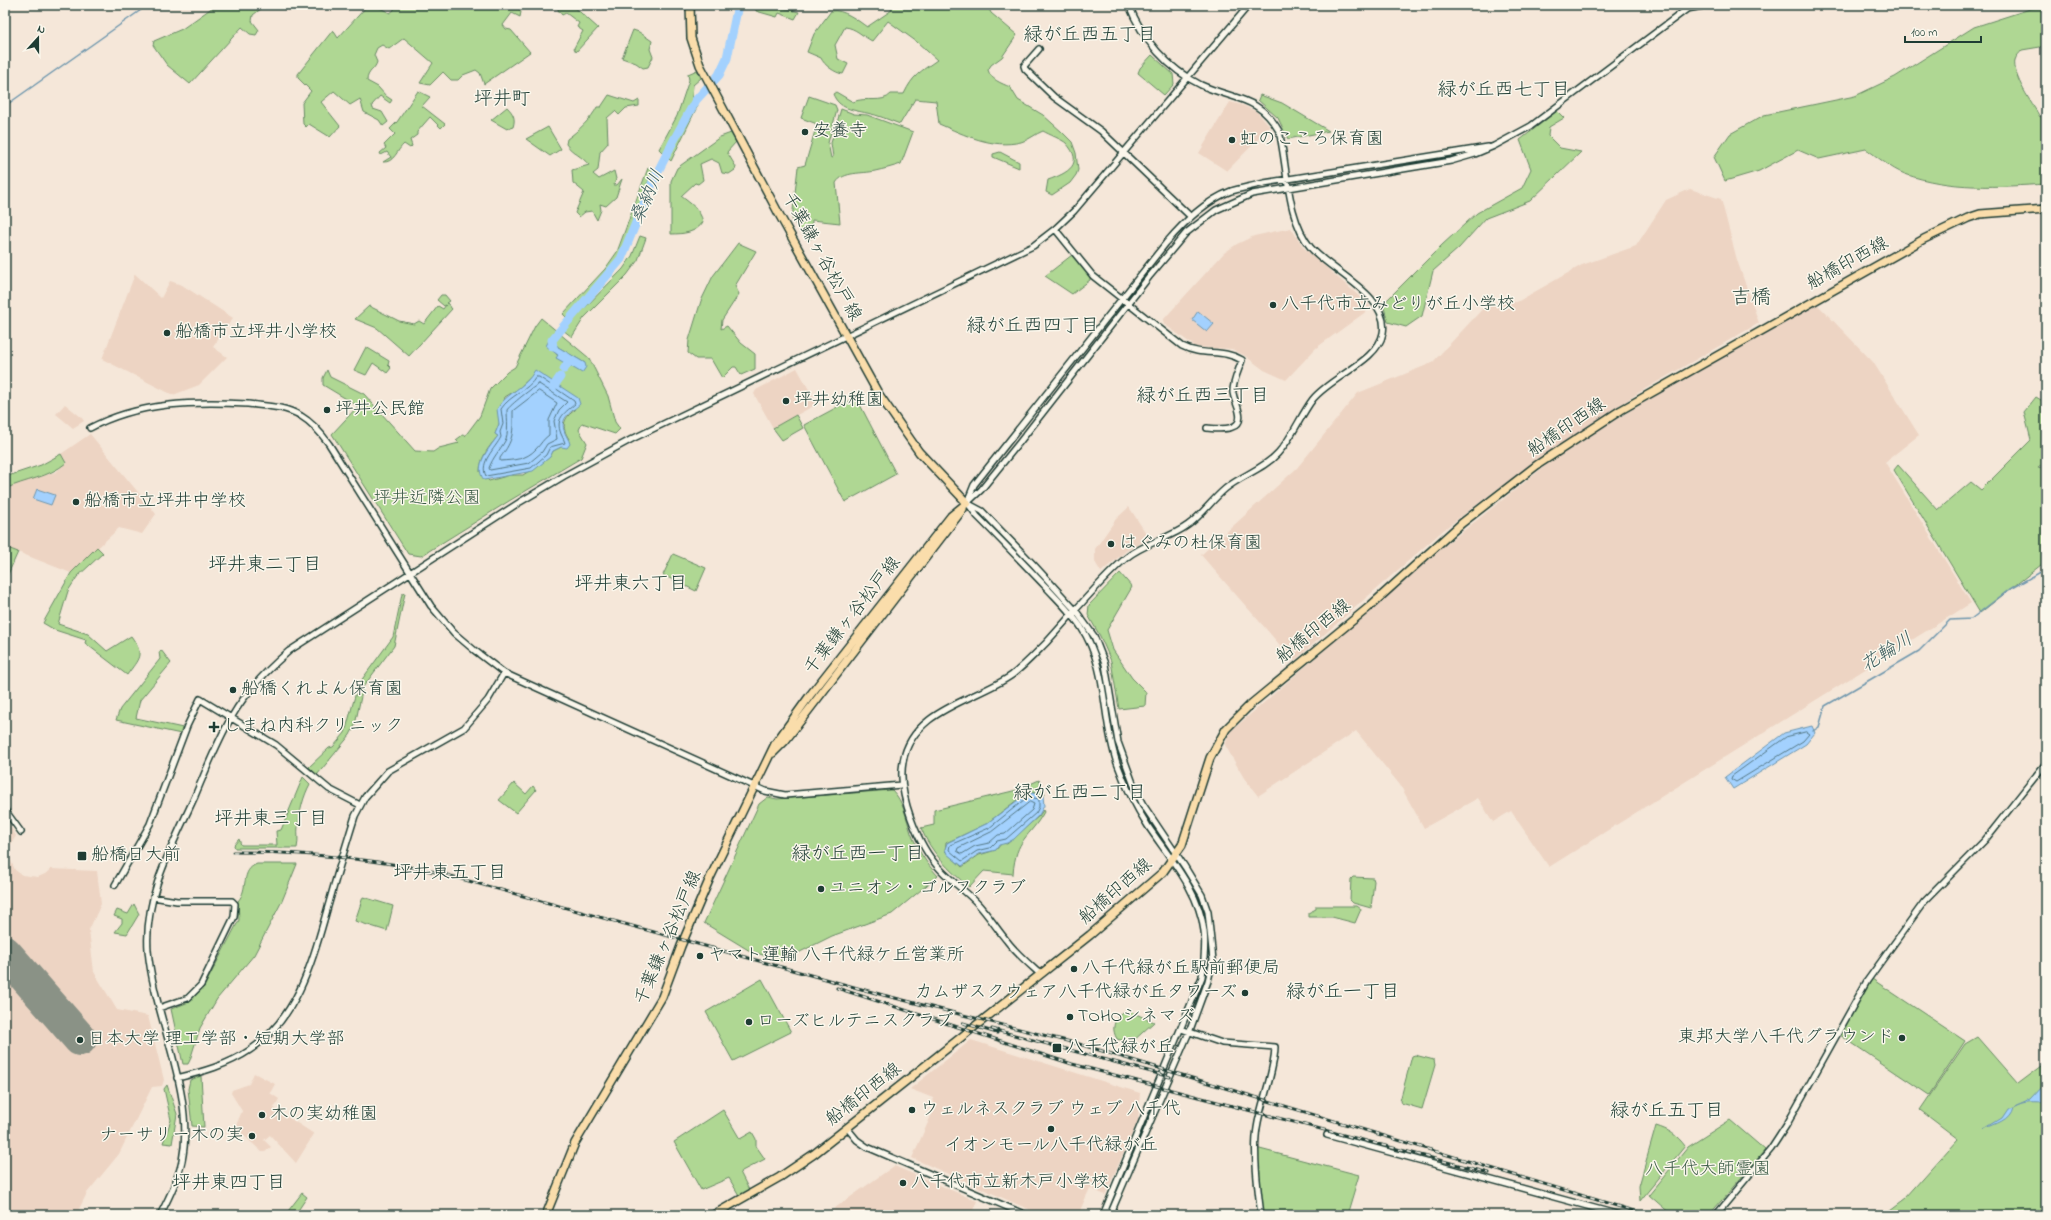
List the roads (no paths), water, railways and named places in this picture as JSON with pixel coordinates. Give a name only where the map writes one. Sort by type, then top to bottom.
[{"type":"main road","name":"千葉鎌ヶ谷松戸線","points":[[546,1215],[575,1143],[662,997],[681,946],[710,878],[771,755],[775,744],[811,694],[951,516],[967,503],[912,444],[878,393],[706,76],[695,53],[691,38],[690,5]]},
{"type":"main road","name":"船橋印西線","points":[[713,1215],[780,1177],[847,1128],[1101,926],[1163,872],[1174,858],[1188,831],[1210,758],[1220,738],[1234,720],[1369,607],[1462,523],[1537,465],[1654,390],[1924,239],[1968,218],[1980,214],[2046,209]]},
{"type":"street","points":[[1040,974],[1008,943],[978,904],[938,867],[929,856],[910,814],[902,786],[903,759],[908,743],[924,723],[937,714],[1010,676],[1026,664],[1127,557],[1186,526],[1228,486],[1274,458],[1284,446],[1312,400],[1329,383],[1368,357],[1380,342],[1384,324],[1378,306],[1312,249],[1302,235],[1297,224],[1279,131],[1267,113],[1252,103],[1225,94],[1188,78],[1165,60],[1142,31],[1129,5]]},
{"type":"street","points":[[160,1215],[179,1171],[185,1141],[184,1109],[151,976],[148,950],[148,932],[153,896],[164,863],[231,718],[262,676],[290,651],[520,502],[626,443],[1018,254],[1055,229],[1074,211],[1249,5]]},
{"type":"street","points":[[967,503],[981,490],[1019,444],[1128,305],[1186,234],[1206,216],[1227,204],[1252,194],[1450,161],[1475,154],[1494,146],[1531,126],[1687,9],[1708,5]]},
{"type":"street","points":[[1039,49],[1024,66],[1025,69],[1054,97],[1101,131],[1190,217]]},
{"type":"street","points":[[967,503],[974,485],[1122,300],[1166,242],[1190,217],[1212,201],[1231,191],[1288,178],[1494,146]]},
{"type":"street","points":[[1055,229],[1093,276],[1128,305],[1189,350],[1208,353],[1225,352],[1242,360],[1234,389],[1240,417],[1237,424],[1225,430],[1207,428]]},
{"type":"street","points":[[90,428],[115,416],[140,410],[192,403],[215,402],[271,406],[301,415],[329,444],[431,606],[454,633],[504,673],[754,788],[785,795],[902,786]]},
{"type":"street","points":[[967,503],[982,511],[1076,611],[1094,636],[1105,664],[1115,726],[1124,762],[1142,804],[1196,899],[1203,923],[1205,941],[1202,977],[1103,1215]]},
{"type":"street","points":[[967,503],[977,516],[1072,615],[1091,646],[1104,687],[1111,740],[1126,786],[1147,824],[1202,895],[1208,912],[1213,946],[1213,960],[1208,981],[1189,1032],[1110,1215]]},
{"type":"street","points":[[177,1078],[211,1069],[251,1050],[267,1035],[293,1005],[309,969],[340,864],[360,805],[376,783],[388,772],[464,728],[488,700],[504,673]]},
{"type":"street","points":[[115,885],[150,824],[187,726],[200,700],[276,745],[321,783],[360,805]]},
{"type":"street","points":[[1716,1215],[1771,1149],[1786,1126],[1866,981],[1924,902],[1985,840],[2046,763]]},
{"type":"street","points":[[5,810],[21,832]]},
{"type":"street","points":[[153,896],[177,901],[232,901],[235,904],[234,918],[202,985],[188,998],[159,1008]]},
{"type":"street","points":[[1181,1029],[1222,1043],[1275,1047],[1275,1061],[1259,1118],[1255,1139],[1261,1215]]},
{"type":"street","points":[[847,1128],[857,1140],[867,1147],[1026,1215]]},
{"type":"street","points":[[1327,1135],[1620,1215]]},
{"type":"water","points":[[1198,311],[1214,324],[1207,332],[1192,320]]},
{"type":"water","points":[[551,336],[556,339],[555,342],[558,347],[585,363],[586,367],[582,373],[556,358],[558,355],[546,346]]},
{"type":"water","points":[[535,370],[578,398],[580,404],[565,418],[563,425],[570,444],[567,448],[561,447],[553,451],[550,457],[533,471],[484,480],[481,475],[481,463],[498,436],[495,434],[499,424],[497,409],[506,398],[527,381]]},
{"type":"water","points":[[37,489],[55,495],[51,505],[33,499]]},
{"type":"water","points":[[1812,726],[1815,733],[1806,744],[1733,789],[1725,777],[1784,733]]},
{"type":"water","points":[[1031,793],[1043,795],[1044,806],[1039,815],[1014,839],[999,845],[996,850],[979,854],[962,866],[947,854],[945,849],[947,843],[986,824],[1026,794]]},
{"type":"water","points":[[2044,1084],[2046,1084],[2046,1102],[2025,1102],[2018,1104],[2030,1099]]},
{"type":"water","points":[[2016,1105],[2013,1107],[2006,1119],[1984,1129],[2002,1118],[2008,1109]]},
{"type":"waterway","points":[[5,106],[148,5]]},
{"type":"waterway","name":"桑納川","points":[[553,347],[552,340],[621,259],[654,179],[674,140],[696,100],[719,75],[727,58],[738,5]]},
{"type":"waterway","name":"桑納川","points":[[564,369],[570,360],[566,357]]},
{"type":"waterway","name":"桑納川","points":[[554,386],[560,377]]},
{"type":"waterway","name":"花輪川","points":[[1813,731],[1819,727],[1825,706],[1919,651],[1950,620],[1971,619],[2010,589],[2046,569]]},
{"type":"railway","points":[[233,852],[285,853],[335,857],[385,863],[436,872],[883,995],[1079,1044],[1647,1215]]},
{"type":"railway","points":[[837,988],[1072,1064],[1489,1173]]},
{"type":"railway","points":[[963,1023],[997,1033]]},
{"type":"railway","points":[[992,1029],[1170,1077]]},
{"type":"place","name":"安養寺","points":[[805,132]]},
{"type":"place","name":"虹のこころ保育園","points":[[1232,140]]},
{"type":"place","name":"八千代市立みどりが丘小学校","points":[[1273,305]]},
{"type":"place","name":"船橋市立坪井小学校","points":[[167,333]]},
{"type":"place","name":"坪井幼稚園","points":[[786,401]]},
{"type":"place","name":"坪井公民館","points":[[327,410]]},
{"type":"place","name":"船橋市立坪井中学校","points":[[76,502]]},
{"type":"place","name":"はぐみの杜保育園","points":[[1111,544]]},
{"type":"place","name":"船橋くれよん保育園","points":[[233,690]]},
{"type":"place","name":"しまね内科クリニック","points":[[214,727]]},
{"type":"place","name":"船橋日大前","points":[[82,856]]},
{"type":"place","name":"ユニオン・ゴルフクラブ","points":[[821,889]]},
{"type":"place","name":"ヤマト運輸 八千代緑ケ丘営業所","points":[[700,956]]},
{"type":"place","name":"八千代緑が丘駅前郵便局","points":[[1074,969]]},
{"type":"place","name":"カムザスクウェア八千代緑が丘タワーズ","points":[[1245,993]]},
{"type":"place","name":"TOHOシネマズ","points":[[1070,1017]]},
{"type":"place","name":"ローズヒルテニスクラブ","points":[[749,1022]]},
{"type":"place","name":"東邦大学八千代グラウンド","points":[[1902,1038]]},
{"type":"place","name":"日本大学 理工学部・短期大学部","points":[[80,1040]]},
{"type":"place","name":"八千代緑が丘","points":[[1057,1048]]},
{"type":"place","name":"ウェルネスクラブ ウェブ 八千代","points":[[912,1110]]},
{"type":"place","name":"木の実幼稚園","points":[[262,1115]]},
{"type":"place","name":"イオンモール八千代緑が丘","points":[[1051,1129]]},
{"type":"place","name":"ナーサリー木の実","points":[[252,1136]]},
{"type":"place","name":"八千代市立新木戸小学校","points":[[903,1183]]},
{"type":"district","name":"緑が丘西五丁目","points":[[1090,35]]},
{"type":"district","name":"緑が丘西七丁目","points":[[1504,90]]},
{"type":"district","name":"坪井町","points":[[502,99]]},
{"type":"district","name":"吉橋","points":[[1751,298]]},
{"type":"district","name":"緑が丘西四丁目","points":[[1033,326]]},
{"type":"district","name":"緑が丘西三丁目","points":[[1203,396]]},
{"type":"district","name":"坪井東二丁目","points":[[265,565]]},
{"type":"district","name":"坪井東六丁目","points":[[631,584]]},
{"type":"district","name":"緑が丘西二丁目","points":[[1080,793]]},
{"type":"district","name":"坪井東三丁目","points":[[271,819]]},
{"type":"district","name":"緑が丘西一丁目","points":[[858,854]]},
{"type":"district","name":"坪井東五丁目","points":[[450,873]]},
{"type":"district","name":"緑が丘一丁目","points":[[1343,992]]},
{"type":"district","name":"緑が丘五丁目","points":[[1667,1111]]},
{"type":"district","name":"坪井東四丁目","points":[[229,1183]]},
{"type":"park label","name":"坪井近隣公園","points":[[427,499]]},
{"type":"park label","name":"八千代大師霊園","points":[[1708,1170]]}]
